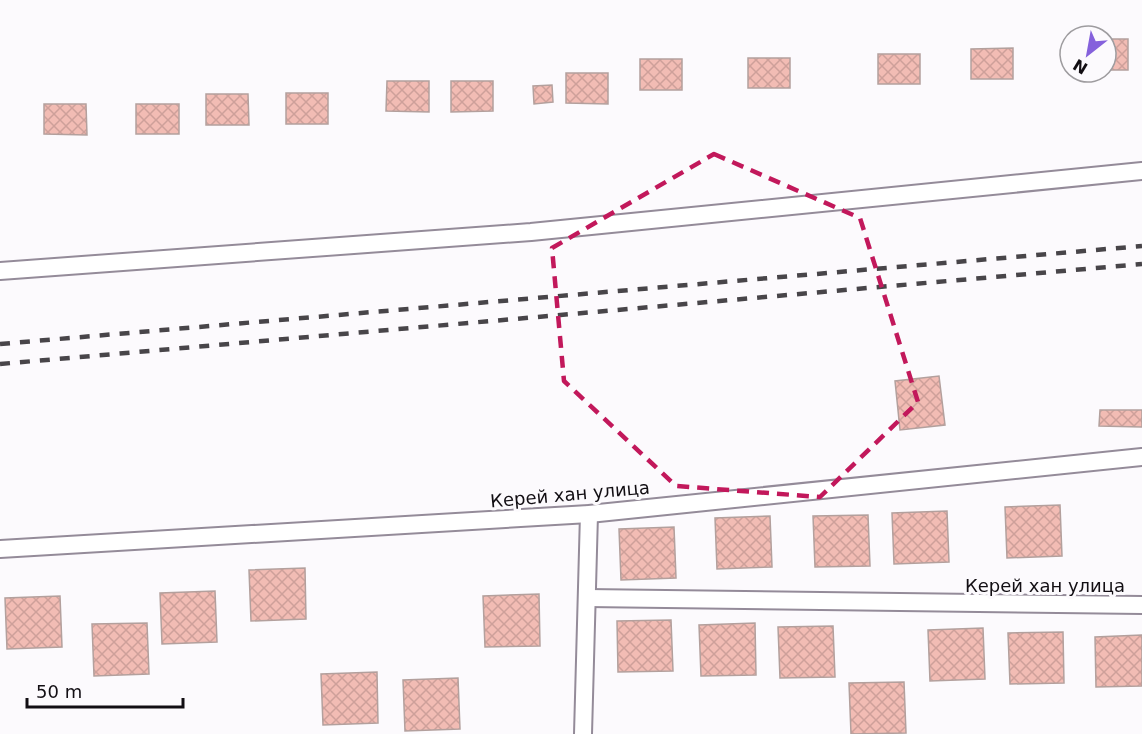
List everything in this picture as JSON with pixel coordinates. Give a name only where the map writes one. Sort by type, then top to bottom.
[{"type":"street","points":[[0,271],[531,232],[1142,171]]},
{"type":"street","name":"Керей хан улица","points":[[0,549],[589,514],[1142,457]]},
{"type":"street","points":[[583,734],[589,514]]},
{"type":"street","name":"Керей хан улица","points":[[587,598],[1142,605]]},
{"type":"highlighted area","points":[[714,154],[860,218],[918,402],[820,497],[676,486],[564,381],[552,248]]},
{"type":"building","points":[[1118,39],[1128,39],[1128,70],[1118,70]]},
{"type":"building","points":[[1013,48],[1013,79],[971,79],[971,49]]},
{"type":"building","points":[[878,54],[920,54],[920,84],[878,84]]},
{"type":"building","points":[[748,58],[790,58],[790,88],[748,88]]},
{"type":"building","points":[[640,59],[682,59],[682,90],[640,90]]},
{"type":"building","points":[[566,73],[608,73],[608,104],[566,103]]},
{"type":"building","points":[[387,81],[429,81],[429,112],[386,111]]},
{"type":"building","points":[[451,81],[493,81],[493,111],[451,112]]},
{"type":"building","points":[[552,85],[553,102],[534,104],[533,86]]},
{"type":"building","points":[[286,93],[328,93],[328,124],[286,124]]},
{"type":"building","points":[[206,94],[248,94],[249,125],[206,125]]},
{"type":"building","points":[[44,104],[86,104],[87,135],[44,134]]},
{"type":"building","points":[[136,104],[179,104],[179,134],[136,134]]},
{"type":"building","points":[[939,376],[945,425],[900,430],[895,381]]},
{"type":"building","points":[[1100,410],[1142,410],[1142,427],[1099,426]]},
{"type":"building","points":[[1060,505],[1062,556],[1007,558],[1005,507]]},
{"type":"building","points":[[947,511],[949,562],[894,564],[892,513]]},
{"type":"building","points":[[868,515],[870,566],[815,567],[813,516]]},
{"type":"building","points":[[770,516],[772,567],[717,569],[715,518]]},
{"type":"building","points":[[674,527],[676,578],[621,580],[619,529]]},
{"type":"building","points":[[305,568],[306,619],[251,621],[249,570]]},
{"type":"building","points":[[215,591],[217,642],[162,644],[160,593]]},
{"type":"building","points":[[539,594],[540,646],[485,647],[483,596]]},
{"type":"building","points":[[60,596],[62,647],[7,649],[5,598]]},
{"type":"building","points":[[671,620],[673,671],[618,672],[617,621]]},
{"type":"building","points":[[147,623],[149,674],[94,676],[92,624]]},
{"type":"building","points":[[755,623],[756,675],[701,676],[699,625]]},
{"type":"building","points":[[833,626],[835,677],[780,678],[778,627]]},
{"type":"building","points":[[983,628],[985,679],[930,681],[928,630]]},
{"type":"building","points":[[1063,632],[1064,683],[1010,684],[1008,633]]},
{"type":"building","points":[[1142,635],[1142,686],[1096,687],[1095,637]]},
{"type":"building","points":[[377,672],[378,723],[323,725],[321,674]]},
{"type":"building","points":[[458,678],[460,729],[405,731],[403,680]]},
{"type":"building","points":[[904,682],[906,733],[851,734],[849,683]]},
{"type":"railway","points":[[0,344],[1142,246]]},
{"type":"railway","points":[[0,364],[1142,264]]}]
